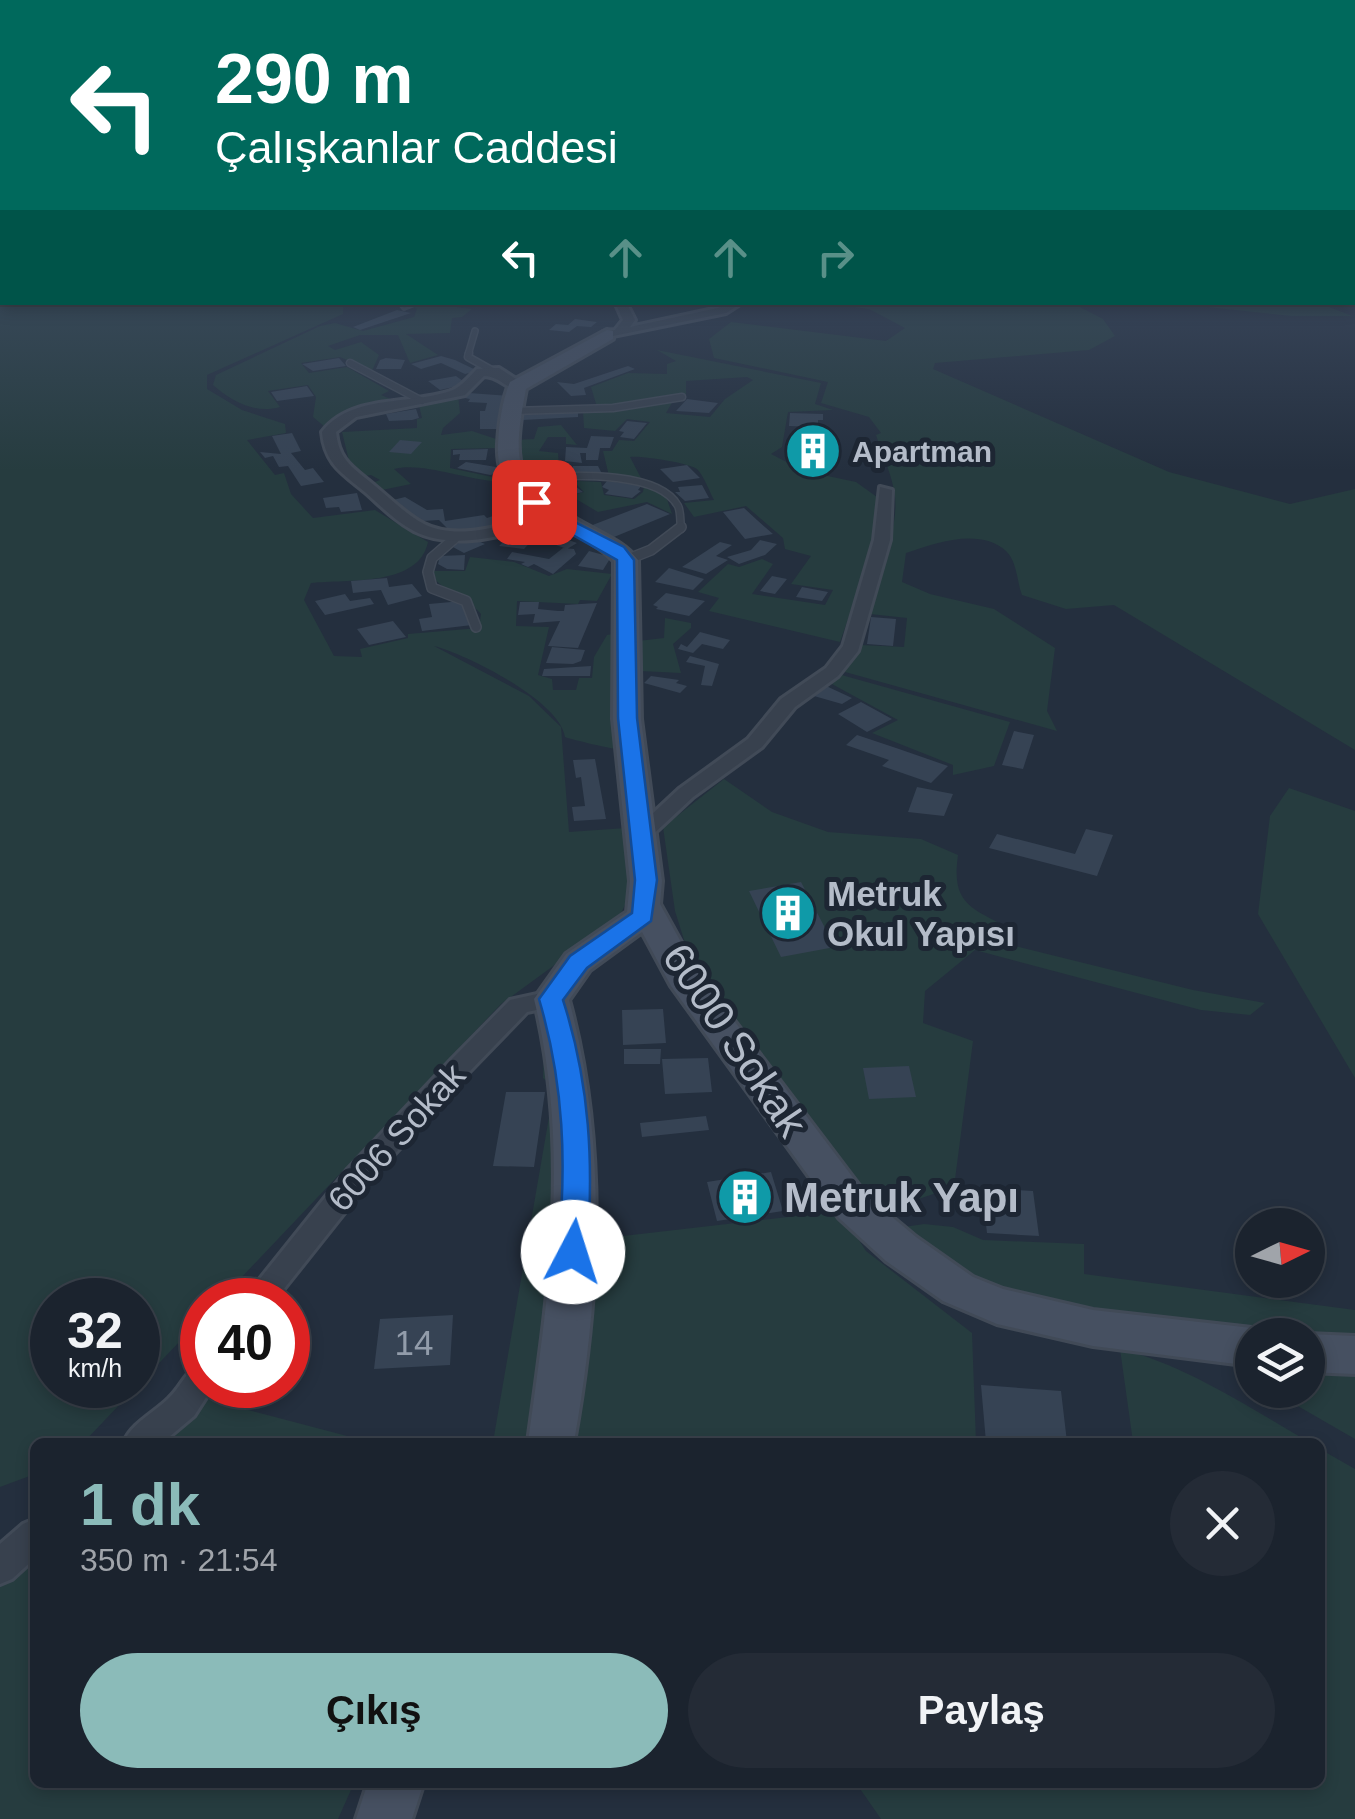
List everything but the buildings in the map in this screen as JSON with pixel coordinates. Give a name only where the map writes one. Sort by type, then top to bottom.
[{"type":"street","points":[[552,1438],[561,1390],[579,1183],[572,1084],[551,999],[578,962],[638,922],[646,907],[628,718],[626,560],[618,551],[553,518],[510,477],[507,449],[517,386],[614,332],[629,320],[622,305]]},
{"type":"street","points":[[614,332],[722,311],[733,305]]},
{"type":"street","points":[[517,386],[492,371],[476,374],[464,390],[352,414],[334,424],[328,436],[331,453],[344,473],[373,492],[398,516],[434,534],[455,538],[553,518]]},
{"type":"street","points":[[640,835],[686,793],[755,743],[788,702],[832,672],[852,647],[882,540],[884,490]]},
{"type":"street","name":"6000 Sokak","points":[[646,907],[683,978],[853,1207],[901,1249],[958,1290],[1011,1310],[1093,1328],[1235,1345]]},
{"type":"street","name":"6006 Sokak","points":[[276,1278],[358,1176],[519,1006],[551,999]]},
{"type":"street","points":[[1325,1354],[1355,1355]]},
{"type":"street","points":[[145,1438],[181,1408]]},
{"type":"street","points":[[0,1567],[30,1540]]},
{"type":"street","points":[[384,1819],[394,1788]]},
{"type":"lane","points":[[476,331],[468,356],[492,371]]},
{"type":"lane","points":[[350,363],[422,402]]},
{"type":"lane","points":[[512,411],[613,408],[682,397]]},
{"type":"lane","points":[[510,477],[618,480],[649,483],[669,491],[683,516],[681,530],[651,550],[626,560]]},
{"type":"lane","points":[[455,538],[438,548],[431,558],[428,582],[432,588],[466,601],[476,627]]},
{"type":"green space","points":[[0,305],[343,305],[343,314],[207,375],[207,389],[242,410],[285,424],[286,433],[247,440],[275,475],[284,473],[291,494],[313,518],[375,510],[428,542],[422,557],[397,574],[311,583],[304,600],[334,656],[362,657],[360,649],[408,638],[408,634],[479,628],[481,614],[432,576],[433,571],[465,571],[470,557],[514,562],[549,576],[567,569],[612,574],[597,601],[517,601],[516,626],[549,627],[538,675],[552,679],[553,690],[576,690],[579,678],[592,678],[594,657],[607,635],[618,633],[618,749],[565,737],[561,727],[569,832],[626,828],[633,887],[619,918],[501,1004],[241,1278],[180,1278],[180,1341],[160,1362],[160,1278],[30,1278],[30,1408],[116,1408],[88,1438],[30,1438],[30,1476],[0,1487]],"holes":[[[434,646],[510,681],[547,709],[561,727],[529,696]]]},
{"type":"green space","points":[[410,305],[458,305],[456,307],[472,309],[462,317],[452,318],[450,333],[406,334],[438,355],[410,363],[398,335],[360,335],[328,346],[335,350],[361,342],[379,355],[372,371],[340,357],[301,363],[309,373],[347,367],[389,391],[381,395],[395,401],[413,401],[351,412],[325,427],[313,417],[316,397],[308,385],[268,391],[280,407],[262,409],[236,401],[213,385],[216,375],[320,326],[335,323],[363,331],[414,317],[417,309]]},
{"type":"green space","points":[[838,305],[1076,305],[1103,319],[1115,336],[1089,350],[935,363],[933,369],[1169,472],[1290,504],[1355,489],[1355,750],[1114,605],[1066,609],[1022,595],[1010,555],[995,544],[971,538],[906,553],[902,582],[930,594],[994,609],[1055,648],[1047,711],[1057,731],[838,670],[860,645],[904,647],[907,618],[870,614],[895,512],[892,482],[876,435],[881,433],[869,417],[821,403],[828,382],[714,358],[709,339],[731,322],[886,341],[905,328],[869,309]]},
{"type":"green space","points":[[1189,305],[1324,305],[1352,316],[1291,316]]},
{"type":"green space","points":[[657,350],[821,383],[815,404],[833,410],[788,412],[782,447],[771,454],[804,471],[856,482],[877,497],[880,504],[876,540],[840,642],[709,611],[719,598],[698,592],[728,564],[739,567],[762,559],[773,564],[752,594],[825,605],[833,590],[791,584],[811,556],[785,549],[783,538],[746,506],[694,517],[684,503],[714,500],[697,469],[664,460],[630,457],[641,478],[609,476],[603,451],[612,451],[619,440],[634,441],[650,422],[627,419],[615,431],[584,428],[583,411],[673,401],[666,413],[710,417],[725,399],[753,380],[747,377],[686,381],[686,395],[597,407],[591,387],[628,373],[667,374],[667,364],[676,361]]},
{"type":"green space","points":[[458,395],[460,413],[443,428],[441,435],[472,431],[496,439],[498,448],[451,449],[450,468],[497,478],[492,481],[405,467],[394,469],[411,484],[382,490],[370,484],[380,480],[371,475],[360,477],[351,469],[342,432],[417,428],[417,419],[422,418],[419,405]]},
{"type":"green space","points":[[561,425],[577,445],[566,444],[566,437],[548,437],[539,451],[558,453],[559,468],[516,467],[515,440],[534,439],[538,427]]},
{"type":"green space","points":[[601,482],[604,495],[634,499],[644,486],[666,496],[672,514],[647,502],[598,512],[576,499],[544,502],[584,492],[575,483]]},
{"type":"green space","points":[[665,618],[691,623],[691,628],[673,644],[681,673],[640,671],[638,641],[664,638]]},
{"type":"green space","points":[[838,674],[1010,722],[994,766],[953,775],[953,765],[872,733],[898,720],[830,683]]},
{"type":"green space","points":[[724,779],[772,812],[828,832],[921,839],[958,855],[961,894],[974,909],[1009,928],[1003,943],[1193,990],[1265,1003],[1250,1015],[1201,1010],[975,950],[925,991],[923,1023],[973,1041],[954,1187],[892,1208],[869,1200],[690,959],[675,911],[663,827]]},
{"type":"green space","points":[[1289,788],[1355,811],[1355,1078],[1258,914],[1270,816]]},
{"type":"green space","points":[[545,1023],[558,1050],[560,1240],[535,1438],[494,1438],[554,1088],[543,1078]]},
{"type":"green space","points":[[840,1211],[866,1251],[972,1333],[976,1438],[572,1438],[597,1239]]},
{"type":"green space","points":[[904,1227],[953,1227],[983,1240],[1084,1244],[1084,1274],[1235,1294],[1235,1298],[1355,1310],[1355,1337],[1325,1335],[1325,1318],[1235,1318],[1235,1329],[1078,1318],[970,1277],[907,1238]]},
{"type":"green space","points":[[1120,1349],[1193,1376],[1235,1399],[1235,1408],[1251,1408],[1302,1438],[1132,1438]]},
{"type":"green space","points":[[1325,1360],[1355,1363],[1355,1439],[1301,1408],[1325,1408]]},
{"type":"green space","points":[[189,1408],[241,1408],[355,1438],[155,1438]]},
{"type":"green space","points":[[1325,1452],[1355,1469],[1355,1819],[881,1819],[859,1788],[1325,1788]]},
{"type":"green space","points":[[30,1551],[30,1788],[352,1788],[338,1819],[0,1819],[0,1579]]},
{"type":"place","name":"Apartman","points":[[813,451]]},
{"type":"place","name":"Metruk Okul Yapısı","points":[[788,913]]},
{"type":"place","name":"Metruk Yapı","points":[[745,1197]]},
{"type":"route","points":[[534,502],[553,518],[596,538],[626,560],[628,718],[646,880],[643,916],[578,962],[551,999],[566,1046],[577,1124],[579,1183],[573,1252]]}]
